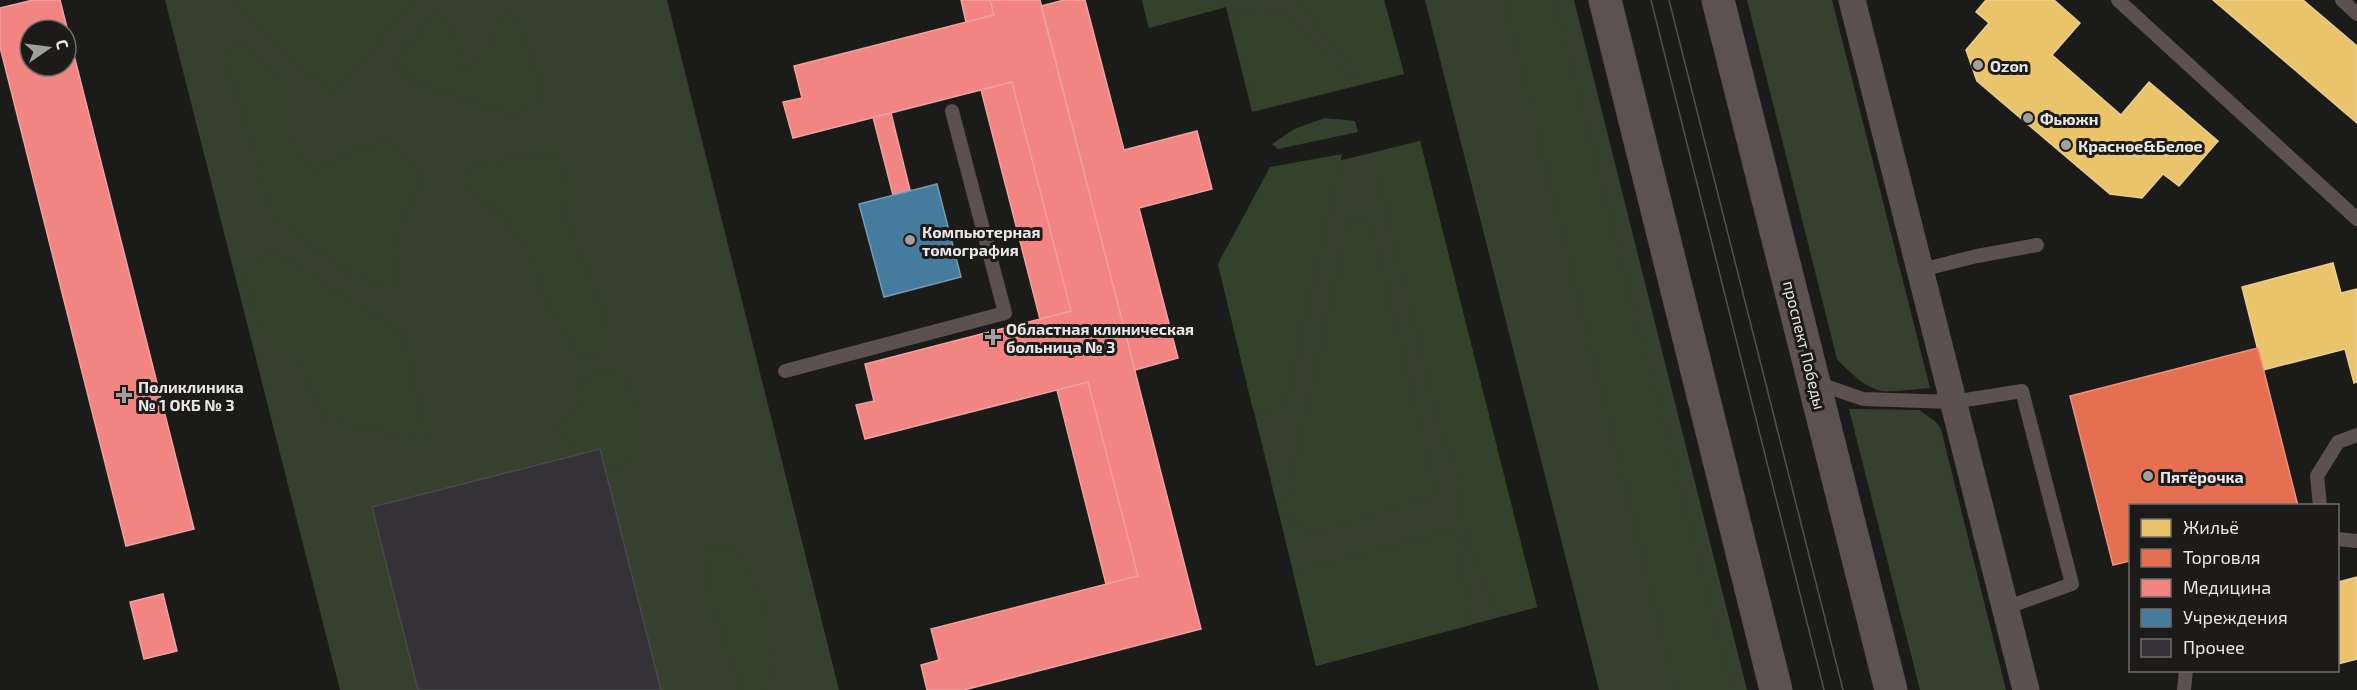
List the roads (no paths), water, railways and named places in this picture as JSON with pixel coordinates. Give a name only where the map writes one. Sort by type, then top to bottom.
[{"type":"main road","points":[[1605,0],[1776,690]]},
{"type":"main road","name":"проспект Победы","points":[[1718,0],[1892,690]]},
{"type":"street","points":[[1852,0],[2026,690]]},
{"type":"lane","points":[[2118,0],[2357,219]]},
{"type":"lane","points":[[2342,0],[2357,14]]},
{"type":"lane","points":[[785,371],[1005,313],[952,111]]},
{"type":"lane","points":[[1921,270],[1977,256],[2037,245]]},
{"type":"lane","points":[[1815,382],[1863,399],[1953,402],[2022,391],[2072,584],[2005,608]]},
{"type":"lane","points":[[2320,504],[2317,476],[2338,442],[2357,435]]},
{"type":"lane","points":[[2339,539],[2357,541]]},
{"type":"lane","points":[[2184,690],[2186,672]]},
{"type":"tram line","points":[[1651,0],[1824,690]]},
{"type":"tram line","points":[[1669,0],[1843,690]]},
{"type":"place","name":"Ozon","points":[[1978,65]]},
{"type":"place","name":"Фьюжн","points":[[2028,118]]},
{"type":"place","name":"Красное&Белое","points":[[2066,145]]},
{"type":"place","name":"Компьютерная томография","points":[[910,240]]},
{"type":"place","name":"Областная клиническая больница № 3","points":[[993,337]]},
{"type":"place","name":"Поликлиника № 1 ОКБ № 3","points":[[124,395]]},
{"type":"place","name":"Пятёрочка","points":[[2148,476]]}]
